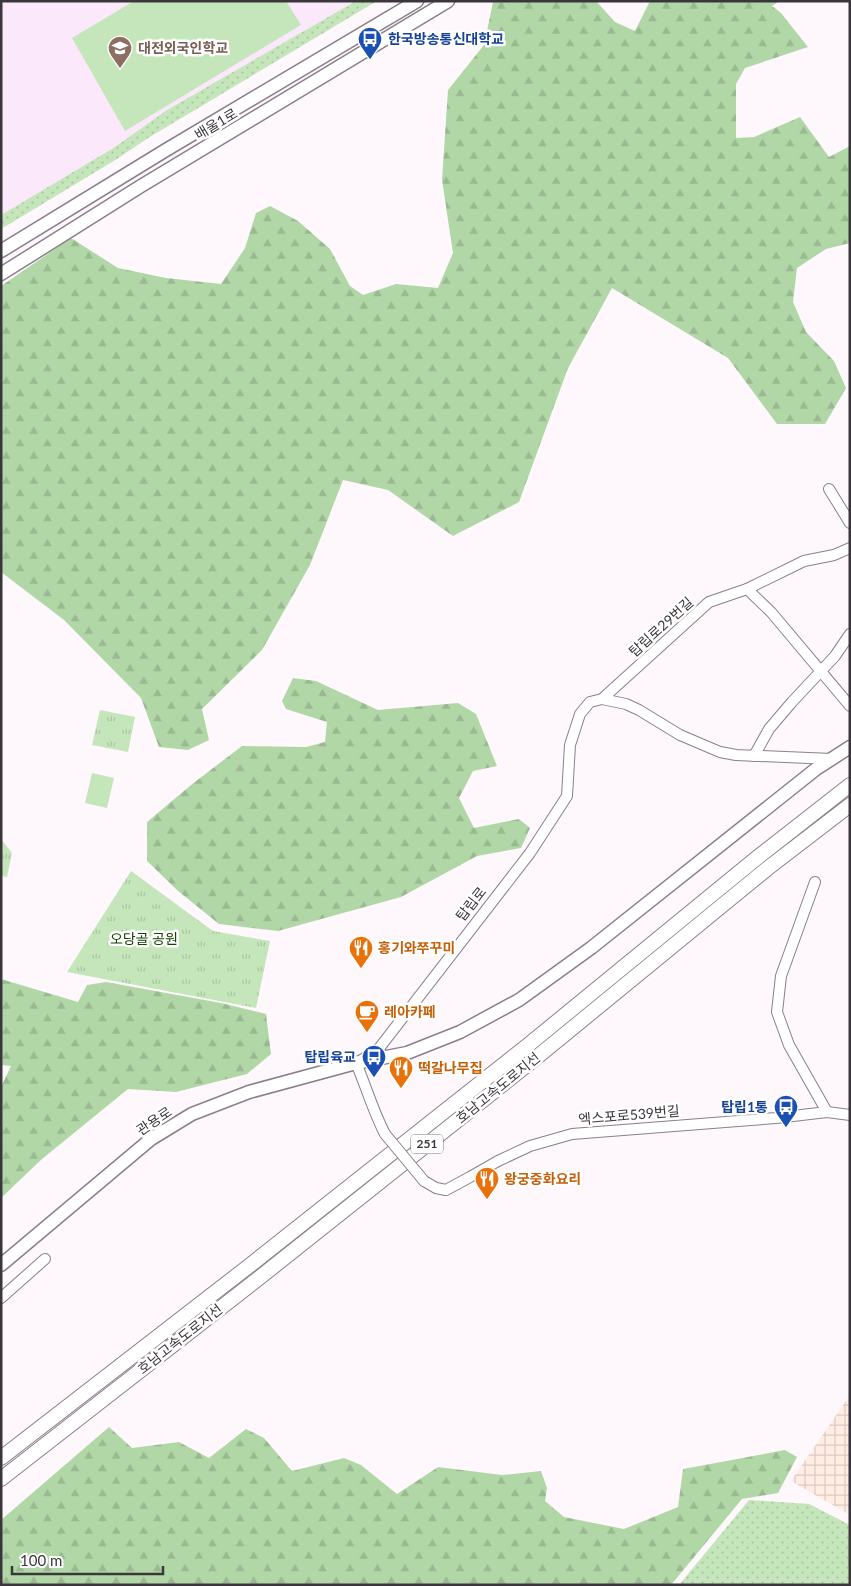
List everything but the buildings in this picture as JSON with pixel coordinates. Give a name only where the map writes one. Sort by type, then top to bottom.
[{"type":"highway","name":"호남고속도로지선","points":[[1,1458],[249,1266],[527,1046],[758,857],[850,785]]},
{"type":"highway","name":"호남고속도로지선","points":[[1,1479],[274,1266],[537,1057],[768,868],[850,805]]},
{"type":"main road","name":"배울1로","points":[[1,274],[141,186],[448,1]]},
{"type":"main road","name":"배울1로","points":[[1,251],[414,2]]},
{"type":"main road","points":[[356,1063],[408,1053],[460,1032],[519,1000],[591,948],[816,769],[850,747]]},
{"type":"main road","name":"관용로","points":[[1,1265],[151,1139],[192,1114],[249,1092],[356,1063]]},
{"type":"street","points":[[829,489],[850,523]]},
{"type":"street","name":"탑립로29번길","points":[[602,699],[709,602],[747,589],[804,561],[834,555],[850,548]]},
{"type":"street","points":[[747,589],[771,612],[850,706]]},
{"type":"street","points":[[754,756],[769,729],[835,656],[850,634]]},
{"type":"street","points":[[602,699],[626,704],[680,735],[720,752],[736,755],[832,759]]},
{"type":"street","name":"탑립로","points":[[356,1063],[377,1051],[530,853],[567,796],[570,745],[580,714],[590,702],[602,699]]},
{"type":"street","points":[[815,882],[781,976],[777,1012],[789,1045],[827,1112]]},
{"type":"street","name":"엑스포로539번길","points":[[356,1063],[376,1116],[385,1134],[424,1181],[436,1188],[446,1190],[498,1160],[530,1146],[572,1134],[776,1118],[827,1112],[850,1115]]},
{"type":"street","points":[[1,1298],[45,1260]]},
{"type":"shaded area","name":"대전외국인학교","points":[[1,1],[356,1],[167,110],[115,147],[1,215]]},
{"type":"shaded area","points":[[850,1395],[850,1515],[791,1481]]},
{"type":"green space","points":[[134,1],[286,1],[301,25],[125,131],[72,38]]},
{"type":"green space","points":[[356,1],[377,1],[148,138],[117,159],[1,229],[1,215],[115,147],[167,110]]},
{"type":"green space","points":[[596,1],[615,22],[635,31],[650,1],[779,1],[772,6],[781,13],[808,47],[745,68],[736,84],[736,138],[754,137],[800,117],[829,157],[850,146],[850,243],[826,249],[797,268],[793,302],[806,332],[834,361],[846,388],[825,424],[777,424],[728,358],[612,288],[568,368],[519,502],[453,536],[388,490],[343,480],[310,565],[262,650],[202,709],[209,740],[188,750],[159,747],[141,698],[64,620],[1,572],[1,286],[71,238],[118,268],[166,278],[221,284],[245,248],[256,213],[270,206],[298,221],[330,249],[350,286],[363,295],[396,284],[438,288],[453,253],[442,180],[448,90],[484,45],[493,2]]},
{"type":"green space","points":[[293,678],[316,681],[378,710],[458,703],[476,714],[497,766],[473,771],[459,798],[474,828],[519,819],[530,828],[521,848],[477,856],[401,897],[278,931],[219,924],[178,891],[147,861],[147,822],[242,746],[306,747],[325,742],[327,722],[286,709],[282,701]]},
{"type":"green space","points":[[100,710],[135,717],[128,752],[92,745]]},
{"type":"green space","points":[[92,773],[114,778],[107,808],[85,803]]},
{"type":"green space","points":[[1,839],[12,853],[7,877],[1,876]]},
{"type":"green space","name":"오당골 공원","points":[[131,871],[213,931],[270,941],[256,1008],[67,972]]},
{"type":"green space","points":[[1,979],[78,1002],[87,985],[106,982],[221,1003],[266,1014],[271,1054],[247,1074],[176,1092],[128,1089],[42,1159],[1,1198],[1,1087],[11,1066],[1,1065]]},
{"type":"green space","points":[[109,1427],[132,1448],[179,1442],[209,1458],[246,1429],[264,1438],[292,1471],[344,1458],[361,1465],[397,1494],[438,1467],[502,1475],[541,1471],[547,1488],[545,1501],[564,1517],[624,1529],[678,1507],[683,1469],[785,1450],[797,1457],[778,1493],[742,1499],[671,1585],[1,1585],[1,1520]]},
{"type":"green space","points":[[749,1500],[809,1504],[850,1525],[850,1585],[679,1585]]},
{"type":"place","name":"한국방송통신대학교","points":[[370,60]]},
{"type":"place","name":"대전외국인학교","points":[[120,69]]},
{"type":"place","name":"홍기와쭈꾸미","points":[[361,969]]},
{"type":"place","name":"레아카페","points":[[367,1033]]},
{"type":"place","name":"탑립육교","points":[[374,1078]]},
{"type":"place","name":"떡갈나무집","points":[[401,1089]]},
{"type":"place","name":"탑립1통","points":[[786,1128]]},
{"type":"place","name":"왕궁중화요리","points":[[487,1200]]}]
